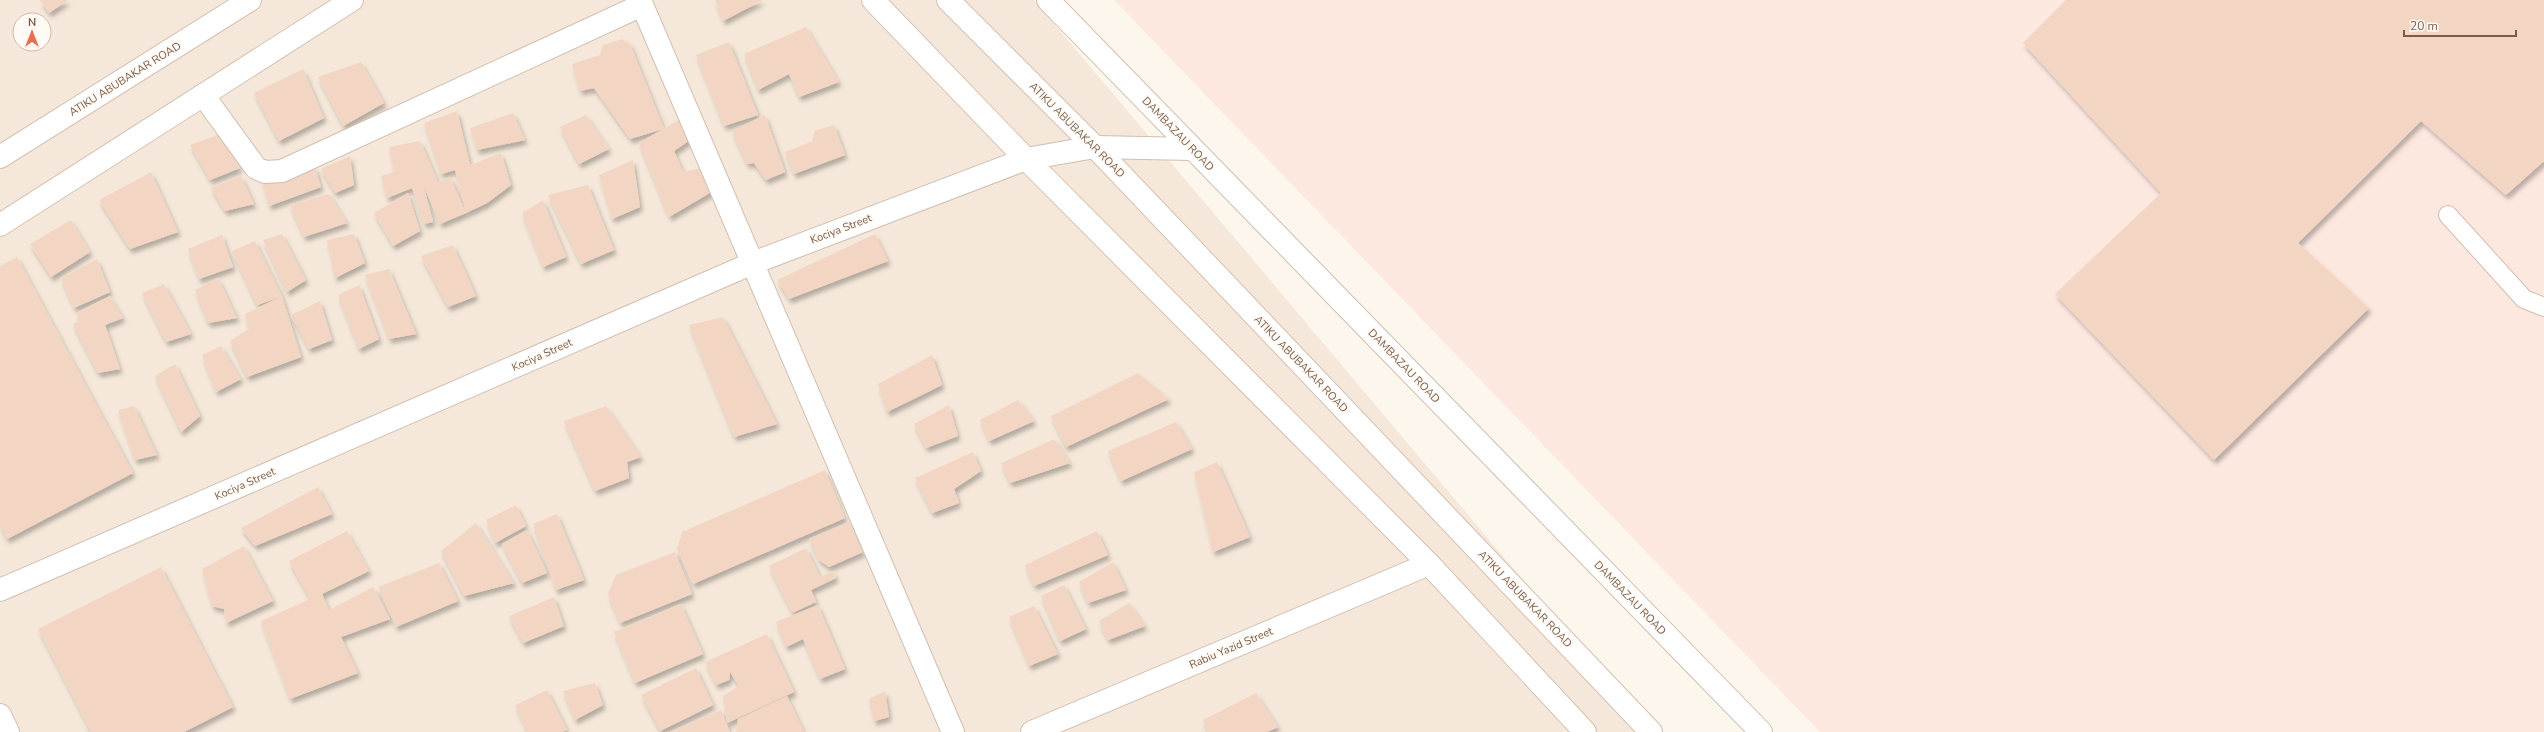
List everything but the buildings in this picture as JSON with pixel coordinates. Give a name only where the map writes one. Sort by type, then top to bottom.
[{"type":"street","name":"ATIKU ABUBAKAR ROAD","points":[[0,157],[250,0]]},
{"type":"street","points":[[0,225],[352,0]]},
{"type":"street","points":[[873,0],[1026,159],[1429,564],[1585,732]]},
{"type":"street","name":"ATIKU ABUBAKAR ROAD","points":[[948,0],[1095,148],[1652,732]]},
{"type":"street","name":"DAMBAZAU ROAD","points":[[1048,0],[1761,732]]},
{"type":"street","points":[[203,95],[256,168],[265,172],[282,171],[641,2],[953,732]]},
{"type":"street","name":"Kociya Street","points":[[0,590],[753,263],[1026,159],[1095,148],[1192,149]]},
{"type":"street","name":"Rabiu Yazid Street","points":[[1032,732],[1429,564]]},
{"type":"street","points":[[0,715],[8,732]]},
{"type":"lane","points":[[2448,215],[2524,299],[2544,307]]},
{"type":"shaded area","points":[[0,0],[1034,0],[1651,732],[0,732]]},
{"type":"shaded area","points":[[1114,0],[2544,0],[2544,732],[1820,732]]}]
